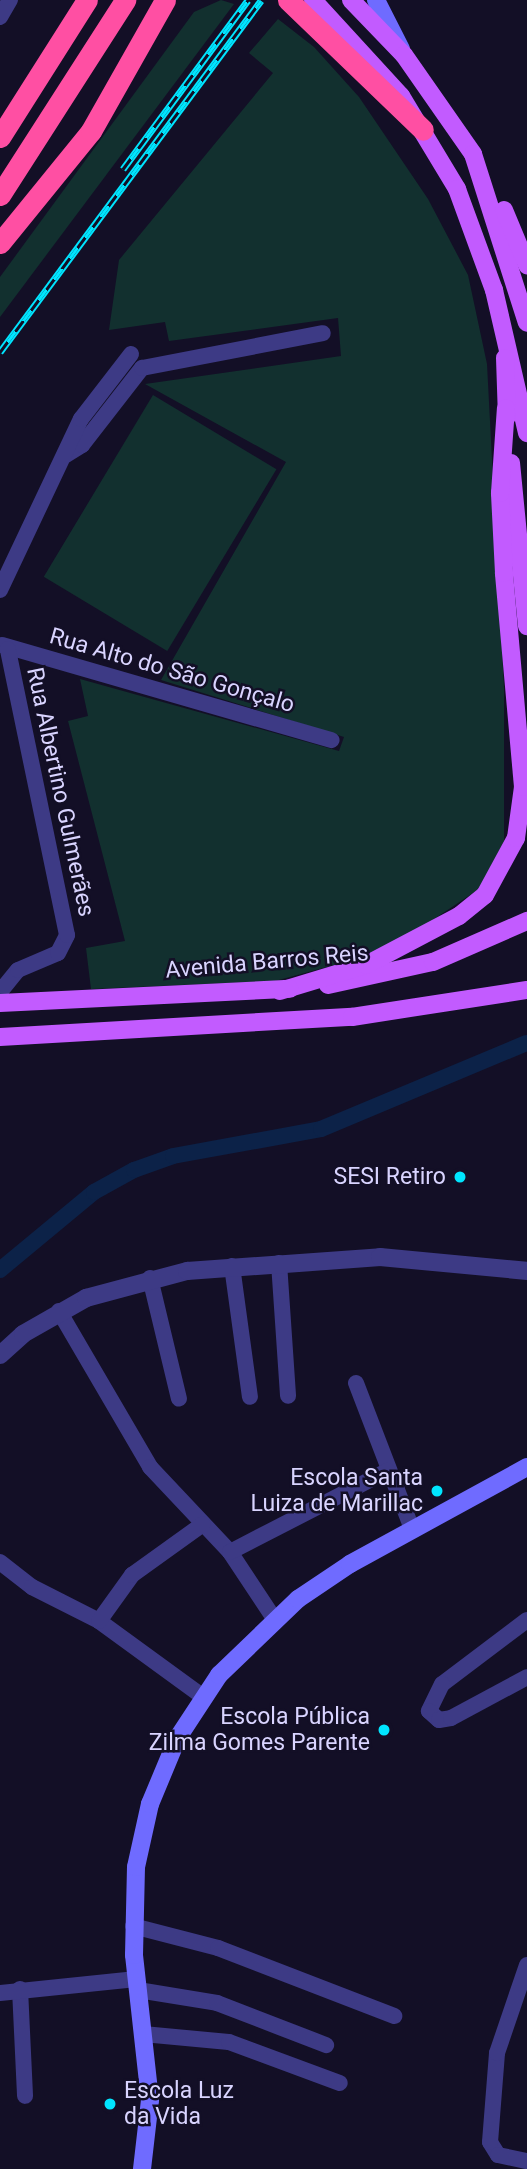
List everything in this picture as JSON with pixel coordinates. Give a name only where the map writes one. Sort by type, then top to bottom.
[{"type":"highway","points":[[0,137],[87,0]]},
{"type":"highway","points":[[0,195],[125,0]]},
{"type":"highway","points":[[0,243],[91,131],[165,0]]},
{"type":"highway","points":[[288,0],[423,130]]},
{"type":"main road","points":[[313,0],[377,65],[423,130],[478,240],[505,330],[527,433]]},
{"type":"main road","points":[[351,0],[404,55]]},
{"type":"main road","points":[[376,0],[404,55],[473,155],[511,223],[527,265]]},
{"type":"main road","points":[[473,155],[527,323]]},
{"type":"main road","points":[[280,991],[366,965],[459,916],[485,895],[516,838],[523,787],[503,546],[505,330]]},
{"type":"main road","points":[[506,408],[527,626]]},
{"type":"main road","name":"Avenida Barros Reis","points":[[0,1003],[280,991],[398,973],[527,921]]},
{"type":"main road","points":[[499,933],[527,937]]},
{"type":"main road","points":[[0,1037],[352,1017],[519,991],[527,975]]},
{"type":"main road","points":[[142,2169],[150,2100],[133,1926],[138,1849],[163,1767],[202,1696],[275,1620],[350,1563],[527,1466]]},
{"type":"street","points":[[0,17],[10,0]]},
{"type":"street","points":[[66,454],[82,445],[142,368],[323,333]]},
{"type":"street","points":[[0,590],[97,393],[131,354]]},
{"type":"street","name":"Rua Alto do São Gonçalo","points":[[4,646],[332,740]]},
{"type":"street","name":"Rua Albertino Gulmerães","points":[[0,992],[18,970],[58,953],[68,935],[4,646]]},
{"type":"street","points":[[0,1355],[59,1311],[150,1278],[232,1266],[380,1257],[527,1270]]},
{"type":"street","points":[[279,1263],[288,1396]]},
{"type":"street","points":[[232,1266],[250,1397]]},
{"type":"street","points":[[150,1278],[179,1399]]},
{"type":"street","points":[[59,1311],[150,1467],[230,1552],[275,1620]]},
{"type":"street","points":[[356,1383],[387,1471],[412,1529]]},
{"type":"street","points":[[230,1552],[387,1471]]},
{"type":"street","points":[[99,1621],[132,1575],[203,1524]]},
{"type":"street","points":[[4,1566],[99,1621],[202,1696]]},
{"type":"street","points":[[527,1620],[442,1684],[429,1711],[439,1720],[451,1718],[527,1677]]},
{"type":"street","points":[[133,1926],[207,1944],[394,2016]]},
{"type":"street","points":[[527,1965],[497,2053],[490,2145],[495,2162],[527,2161]]},
{"type":"street","points":[[0,1993],[20,1989],[137,1985],[217,2003],[326,2045]]},
{"type":"street","points":[[20,1989],[25,2096]]},
{"type":"street","points":[[144,2034],[229,2042],[340,2083]]},
{"type":"green space","points":[[221,0],[234,4],[0,317],[0,277],[194,12]]},
{"type":"green space","points":[[278,19],[314,47],[359,97],[428,199],[468,275],[487,364],[504,688],[504,841],[479,889],[413,933],[364,957],[275,981],[91,989],[86,948],[125,941],[68,721],[88,716],[80,679],[339,751],[344,737],[161,680],[286,462],[145,384],[341,356],[338,318],[169,341],[165,322],[109,330],[119,260],[273,73],[249,53]]},
{"type":"green space","points":[[153,395],[276,469],[167,651],[44,577]]},
{"type":"waterway","points":[[0,1270],[94,1192],[134,1170],[173,1156],[321,1129],[527,1043]]},
{"type":"railway","points":[[123,169],[248,0]]},
{"type":"railway","points":[[0,352],[261,0]]},
{"type":"place","name":"SESI Retiro","points":[[460,1177]]},
{"type":"place","name":"Escola Santa Luiza de Marillac","points":[[437,1491]]},
{"type":"place","name":"Escola Pública Zilma Gomes Parente","points":[[384,1730]]},
{"type":"place","name":"Escola Luz da Vida","points":[[110,2104]]}]
